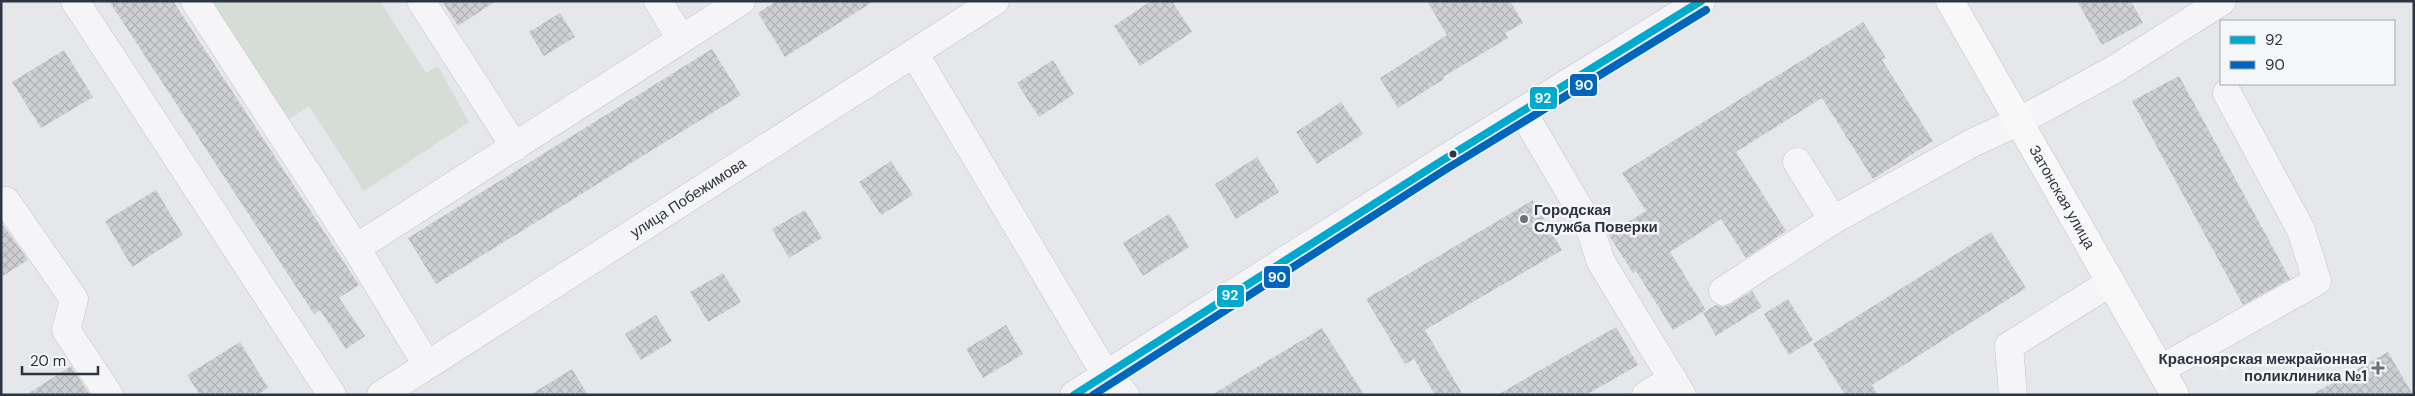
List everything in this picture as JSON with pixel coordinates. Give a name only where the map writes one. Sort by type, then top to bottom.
[{"type":"main road","name":"Затонская улица","points":[[1950,1],[2175,395]]},
{"type":"street","points":[[75,1],[332,395]]},
{"type":"street","points":[[195,1],[356,248],[427,365]]},
{"type":"street","points":[[421,1],[514,147]]},
{"type":"street","points":[[658,1],[681,39]]},
{"type":"street","points":[[356,248],[741,1]]},
{"type":"street","name":"улица Побежимова","points":[[381,395],[995,1]]},
{"type":"street","points":[[1074,395],[1522,111],[1701,1]]},
{"type":"street","points":[[1724,291],[1833,220],[1974,142],[2018,122],[2115,69],[2222,1]]},
{"type":"street","points":[[914,53],[1106,374],[1125,395]]},
{"type":"street","points":[[2161,370],[2317,281],[2301,230],[2227,93]]},
{"type":"street","points":[[1522,111],[1588,223],[1601,262],[1677,387],[1646,395]]},
{"type":"street","points":[[1797,162],[1833,220]]},
{"type":"street","points":[[1,204],[6,202],[74,299],[66,330],[109,395]]},
{"type":"street","points":[[2013,395],[2009,346],[2111,282]]},
{"type":"shaded area","points":[[211,1],[380,1],[426,73],[438,66],[469,122],[364,191],[309,106],[288,120]]},
{"type":"building","points":[[109,1],[173,1],[359,285],[339,298],[365,336],[346,349],[320,310],[314,314]]},
{"type":"building","points":[[442,1],[496,1],[458,26]]},
{"type":"building","points":[[776,1],[874,1],[785,57],[758,13]]},
{"type":"building","points":[[1151,1],[1172,1],[1192,32],[1140,66],[1114,26]]},
{"type":"building","points":[[1427,1],[1510,1],[1523,23],[1505,33],[1508,38],[1443,77],[1444,79],[1398,108],[1380,78],[1447,35]]},
{"type":"building","points":[[2077,1],[2131,1],[2143,23],[2102,45]]},
{"type":"building","points":[[560,13],[575,37],[544,56],[529,32]]},
{"type":"building","points":[[1863,22],[1886,58],[1882,60],[1933,141],[1873,179],[1822,98],[1736,152],[1786,231],[1746,258],[1721,219],[1670,252],[1706,310],[1673,330],[1636,271],[1633,273],[1608,234],[1646,211],[1622,173]]},
{"type":"building","points":[[712,49],[741,95],[436,284],[408,238]]},
{"type":"building","points":[[64,50],[93,97],[41,128],[12,82]]},
{"type":"building","points":[[1053,60],[1074,94],[1039,117],[1017,83]]},
{"type":"building","points":[[2179,76],[2290,279],[2243,305],[2132,101]]},
{"type":"building","points":[[1341,102],[1363,134],[1317,164],[1296,132]]},
{"type":"building","points":[[1257,157],[1279,192],[1236,219],[1215,184]]},
{"type":"building","points":[[891,161],[913,195],[881,215],[859,182]]},
{"type":"building","points":[[156,190],[183,235],[132,267],[105,221]]},
{"type":"building","points":[[1533,200],[1562,250],[1425,330],[1463,395],[1435,395],[1414,359],[1405,364],[1366,299]]},
{"type":"building","points":[[805,210],[822,238],[789,258],[772,229]]},
{"type":"building","points":[[1169,214],[1189,247],[1143,276],[1123,243]]},
{"type":"building","points":[[1,222],[28,260],[1,277]]},
{"type":"building","points":[[1991,232],[2026,288],[1872,385],[1878,395],[1845,395],[1813,344]]},
{"type":"building","points":[[723,273],[741,302],[708,322],[690,292]]},
{"type":"building","points":[[1752,291],[1762,307],[1716,336],[1703,313],[1716,305],[1723,307],[1731,304]]},
{"type":"building","points":[[1788,299],[1813,340],[1789,355],[1764,314]]},
{"type":"building","points":[[656,315],[672,341],[641,360],[625,334]]},
{"type":"building","points":[[1006,325],[1023,354],[983,378],[966,349]]},
{"type":"building","points":[[1616,327],[1638,365],[1586,395],[1497,395]]},
{"type":"building","points":[[1322,328],[1364,395],[1212,395],[1264,363]]},
{"type":"building","points":[[240,342],[268,388],[257,395],[200,395],[187,375]]},
{"type":"building","name":"Красноярская межрайонная поликлиника №1","points":[[2388,352],[2413,395],[2311,395]]},
{"type":"building","points":[[71,366],[90,395],[26,395]]},
{"type":"building","points":[[572,369],[588,395],[530,395]]},
{"type":"transit line","name":"92","points":[[1074,395],[1443,160],[1701,1]]},
{"type":"transit line","name":"90","points":[[1093,395],[1448,168],[1706,10]]},
{"type":"place","name":"Городская Служба Поверки","points":[[1524,219]]},
{"type":"place","name":"Красноярская межрайонная поликлиника №1","points":[[2378,368]]}]
